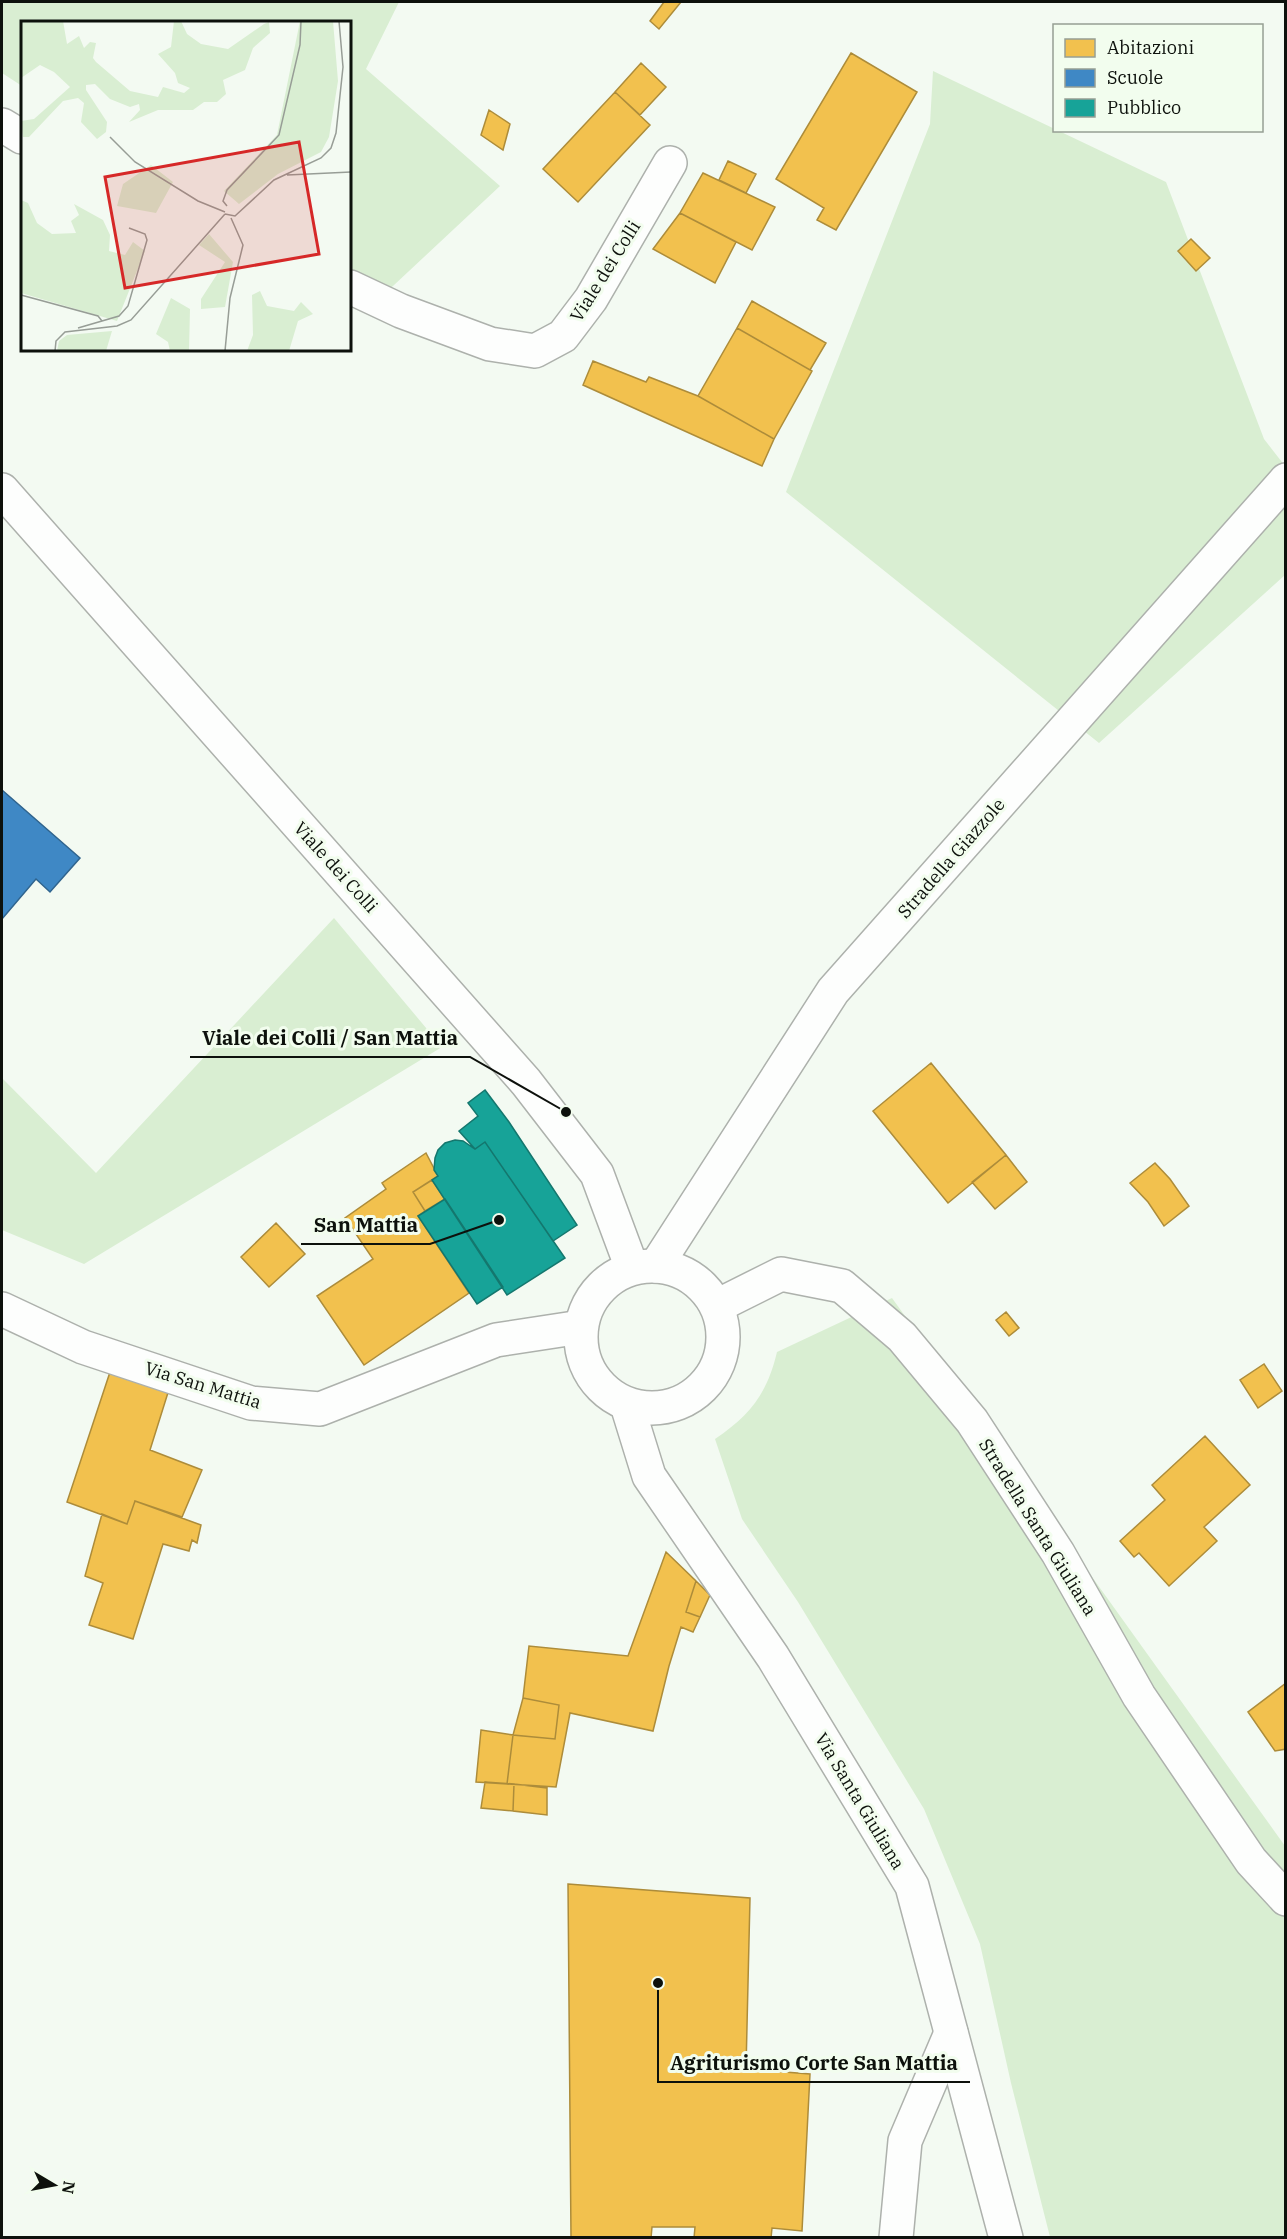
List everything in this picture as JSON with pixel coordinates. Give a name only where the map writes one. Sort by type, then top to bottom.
[{"type":"street","points":[[2,125],[21,136]]},
{"type":"street","name":"Viale dei Colli","points":[[351,287],[401,311],[490,344],[535,351],[563,336],[591,299],[670,163]]},
{"type":"street","name":"Stradella Giazzole","points":[[644,1267],[833,991],[1286,480]]},
{"type":"street","name":"Viale dei Colli","points":[[2,490],[526,1082],[597,1174],[644,1267]]},
{"type":"street","points":[[644,1267],[679,1271],[702,1285],[717,1306],[724,1337],[717,1370],[700,1391],[679,1404],[647,1409],[627,1405],[602,1389],[589,1372],[582,1351],[581,1327],[590,1304],[607,1282],[644,1267]]},
{"type":"street","name":"Stradella Santa Giuliana","points":[[717,1306],[781,1274],[842,1287],[902,1338],[972,1421],[1058,1553],[1139,1696],[1251,1861],[1286,1899]]},
{"type":"street","name":"Via San Mattia","points":[[2,1308],[83,1347],[251,1403],[320,1409],[496,1340],[581,1327]]},
{"type":"street","name":"Via Santa Giuliana","points":[[627,1405],[649,1476],[773,1657],[912,1886],[1006,2238]]},
{"type":"street","points":[[896,2238],[905,2141],[951,2033]]},
{"type":"green space","points":[[2,2],[399,2],[366,69],[500,186],[378,300],[351,286],[351,21],[21,21],[21,85],[2,73]]},
{"type":"green space","points":[[933,71],[1053,128],[1053,132],[1061,132],[1166,182],[1264,439],[1285,466],[1285,575],[1099,743],[786,492],[930,124]]},
{"type":"green space","points":[[334,918],[442,1047],[84,1264],[2,1230],[2,1078],[96,1173]]},
{"type":"green space","points":[[892,1298],[1285,1846],[1285,2237],[1050,2237],[1011,2083],[980,1944],[924,1809],[798,1602],[742,1519],[715,1439],[738,1421],[755,1402],[768,1380],[777,1352]]},
{"type":"building: Abitazioni","points":[[664,2],[681,2],[659,29],[650,21]]},
{"type":"building: Abitazioni","points":[[851,53],[917,92],[836,230],[817,220],[824,208],[776,179]]},
{"type":"building: Abitazioni","points":[[641,63],[666,87],[640,115],[615,92]]},
{"type":"building: Abitazioni","points":[[615,92],[650,125],[578,202],[543,169]]},
{"type":"building: Abitazioni","points":[[489,110],[510,124],[503,150],[481,135]]},
{"type":"building: Abitazioni","points":[[728,161],[756,174],[746,193],[719,180]]},
{"type":"building: Abitazioni","points":[[703,173],[775,207],[752,250],[680,213]]},
{"type":"building: Abitazioni","points":[[680,213],[736,242],[715,283],[653,249]]},
{"type":"building: Abitazioni","points":[[1191,239],[1210,258],[1196,271],[1178,251]]},
{"type":"building: Abitazioni","points":[[752,301],[826,343],[810,370],[737,328]]},
{"type":"building: Abitazioni","points":[[737,328],[812,371],[774,439],[698,396]]},
{"type":"building: Abitazioni","points":[[593,361],[646,382],[649,377],[698,396],[774,439],[762,466],[583,385]]},
{"type":"building: Abitazioni","points":[[931,1063],[1006,1155],[948,1203],[873,1111]]},
{"type":"building: Abitazioni","points":[[426,1153],[438,1176],[413,1192],[425,1211],[418,1216],[469,1293],[364,1365],[317,1296],[373,1259],[345,1218],[386,1189],[382,1183]]},
{"type":"building: Abitazioni","points":[[1006,1155],[1027,1182],[995,1209],[972,1182]]},
{"type":"building: Abitazioni","points":[[1155,1163],[1170,1179],[1189,1206],[1164,1226],[1148,1202],[1130,1183]]},
{"type":"building: Abitazioni","points":[[432,1180],[445,1199],[425,1211],[413,1192]]},
{"type":"building: Abitazioni","points":[[276,1223],[305,1254],[269,1287],[241,1257]]},
{"type":"building: Abitazioni","points":[[1006,1312],[1019,1328],[1009,1336],[996,1320]]},
{"type":"building: Abitazioni","points":[[113,1363],[171,1383],[150,1450],[202,1470],[182,1517],[135,1501],[127,1524],[67,1502]]},
{"type":"building: Abitazioni","points":[[1264,1364],[1282,1391],[1258,1408],[1240,1380]]},
{"type":"building: Abitazioni","points":[[1205,1436],[1250,1485],[1204,1527],[1217,1541],[1169,1586],[1139,1553],[1134,1557],[1120,1541],[1165,1500],[1152,1485]]},
{"type":"building: Abitazioni","points":[[135,1501],[201,1525],[197,1543],[192,1540],[189,1551],[163,1544],[133,1639],[89,1625],[103,1583],[85,1576],[102,1514],[127,1524]]},
{"type":"building: Abitazioni","points":[[666,1552],[696,1581],[686,1612],[700,1617],[693,1632],[681,1627],[653,1731],[570,1713],[556,1787],[507,1784],[513,1735],[555,1739],[559,1705],[523,1698],[529,1646],[628,1656]]},
{"type":"building: Abitazioni","points":[[696,1581],[710,1595],[700,1617],[686,1612]]},
{"type":"building: Abitazioni","points":[[1286,1683],[1286,1749],[1275,1751],[1248,1712]]},
{"type":"building: Abitazioni","points":[[523,1698],[559,1705],[555,1739],[513,1735]]},
{"type":"building: Abitazioni","points":[[481,1730],[513,1735],[507,1784],[476,1782]]},
{"type":"building: Abitazioni","points":[[485,1782],[514,1784],[513,1811],[481,1808]]},
{"type":"building: Abitazioni","points":[[514,1784],[547,1788],[547,1815],[513,1811]]},
{"type":"building: Abitazioni","points":[[568,1884],[750,1898],[746,2069],[810,2074],[802,2231],[772,2228],[771,2238],[694,2238],[695,2227],[652,2227],[651,2238],[571,2238]]},
{"type":"building: Scuole","points":[[2,790],[80,858],[50,892],[36,879],[2,919]]},
{"type":"building: Pubblico","points":[[485,1090],[509,1122],[577,1225],[553,1241],[485,1142],[475,1149],[459,1131],[478,1116],[468,1103]]},
{"type":"building: Pubblico","points":[[455,1140],[463,1141],[475,1149],[485,1142],[565,1258],[507,1295],[432,1180],[438,1176],[434,1170],[438,1150],[445,1143]]},
{"type":"building: Pubblico","points":[[445,1199],[503,1287],[477,1304],[418,1216]]},
{"type":"place","name":"Viale dei Colli / San Mattia","points":[[566,1112]]},
{"type":"place","name":"San Mattia","points":[[499,1220]]},
{"type":"place","name":"Agriturismo Corte San Mattia","points":[[658,1983]]}]
